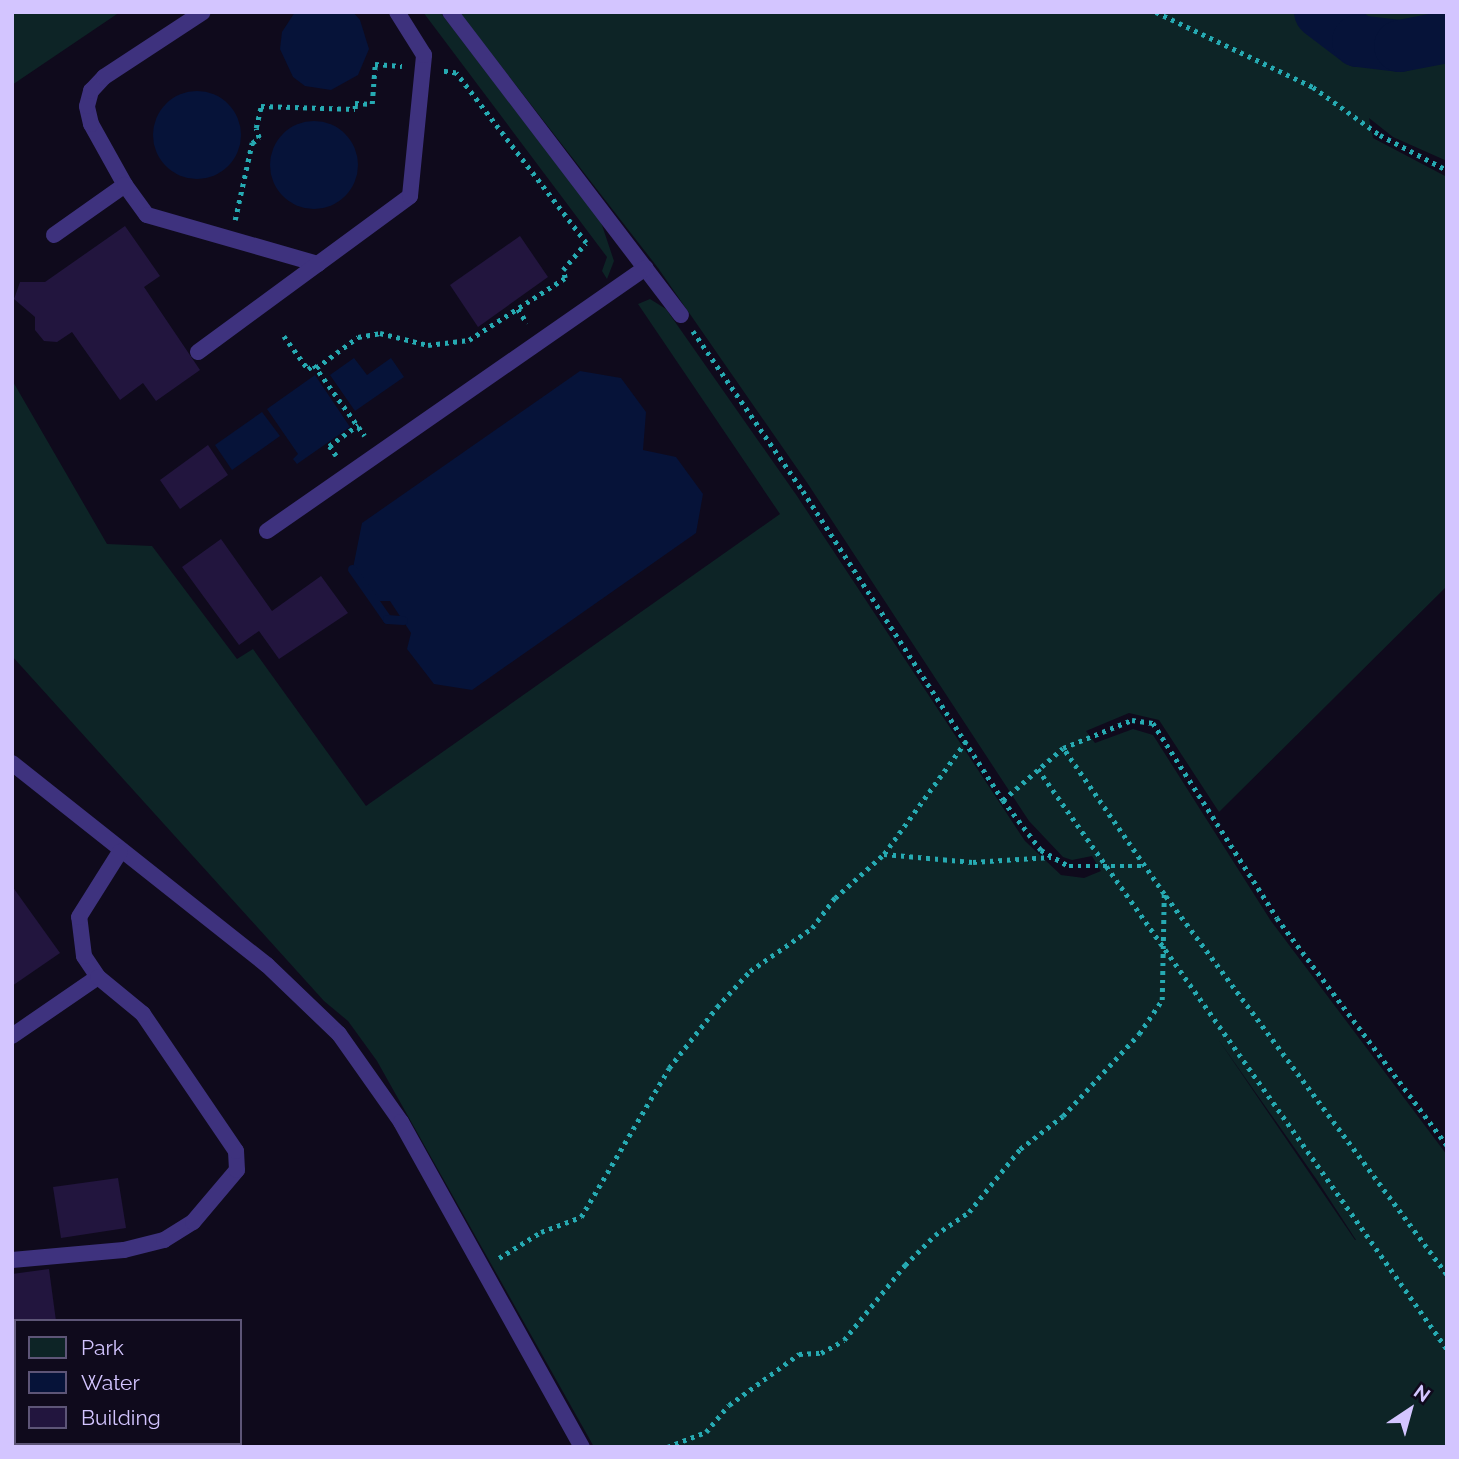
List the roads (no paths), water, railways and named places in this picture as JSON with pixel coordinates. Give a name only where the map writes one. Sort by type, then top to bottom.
[{"type":"lane","points":[[203,12],[104,77],[91,91],[87,106],[91,124],[125,185],[147,215],[318,264]]},
{"type":"lane","points":[[198,352],[410,196],[424,55],[397,12]]},
{"type":"lane","points":[[450,12],[681,315]]},
{"type":"lane","points":[[54,235],[125,185]]},
{"type":"lane","points":[[267,531],[646,268]]},
{"type":"lane","points":[[12,763],[120,852],[267,965],[339,1034],[401,1122],[582,1447]]},
{"type":"lane","points":[[12,1260],[124,1250],[164,1240],[193,1222],[237,1170],[236,1151],[143,1014],[98,977],[84,956],[79,917],[120,852]]},
{"type":"lane","points":[[12,1036],[98,977]]},
{"type":"water","points":[[295,12],[353,12],[360,20],[369,49],[358,75],[331,90],[305,86],[293,77],[280,49],[282,32]]},
{"type":"water","points":[[197,91],[214,94],[228,104],[238,118],[241,135],[238,152],[228,166],[214,176],[197,179],[180,176],[166,166],[156,152],[153,135],[156,118],[166,104],[180,94]]},
{"type":"water","points":[[314,121],[331,124],[345,134],[355,148],[358,165],[355,182],[345,196],[331,206],[314,209],[297,206],[283,196],[273,182],[270,165],[273,148],[283,134],[297,124]]},
{"type":"water","points":[[354,358],[367,375],[391,358],[404,377],[355,411],[330,375]]},
{"type":"water","points":[[580,371],[621,378],[646,412],[643,450],[676,457],[703,494],[696,533],[472,690],[434,684],[407,649],[411,633],[390,601],[376,601],[353,568],[362,523]]},
{"type":"water","points":[[315,375],[350,427],[297,464],[293,459],[298,454],[267,409]]},
{"type":"water","points":[[262,412],[280,436],[232,470],[215,445]]},
{"type":"waterway","points":[[1320,12],[1358,41],[1400,46],[1447,37]]},
{"type":"waterway","points":[[352,569],[387,619],[403,620]]}]
